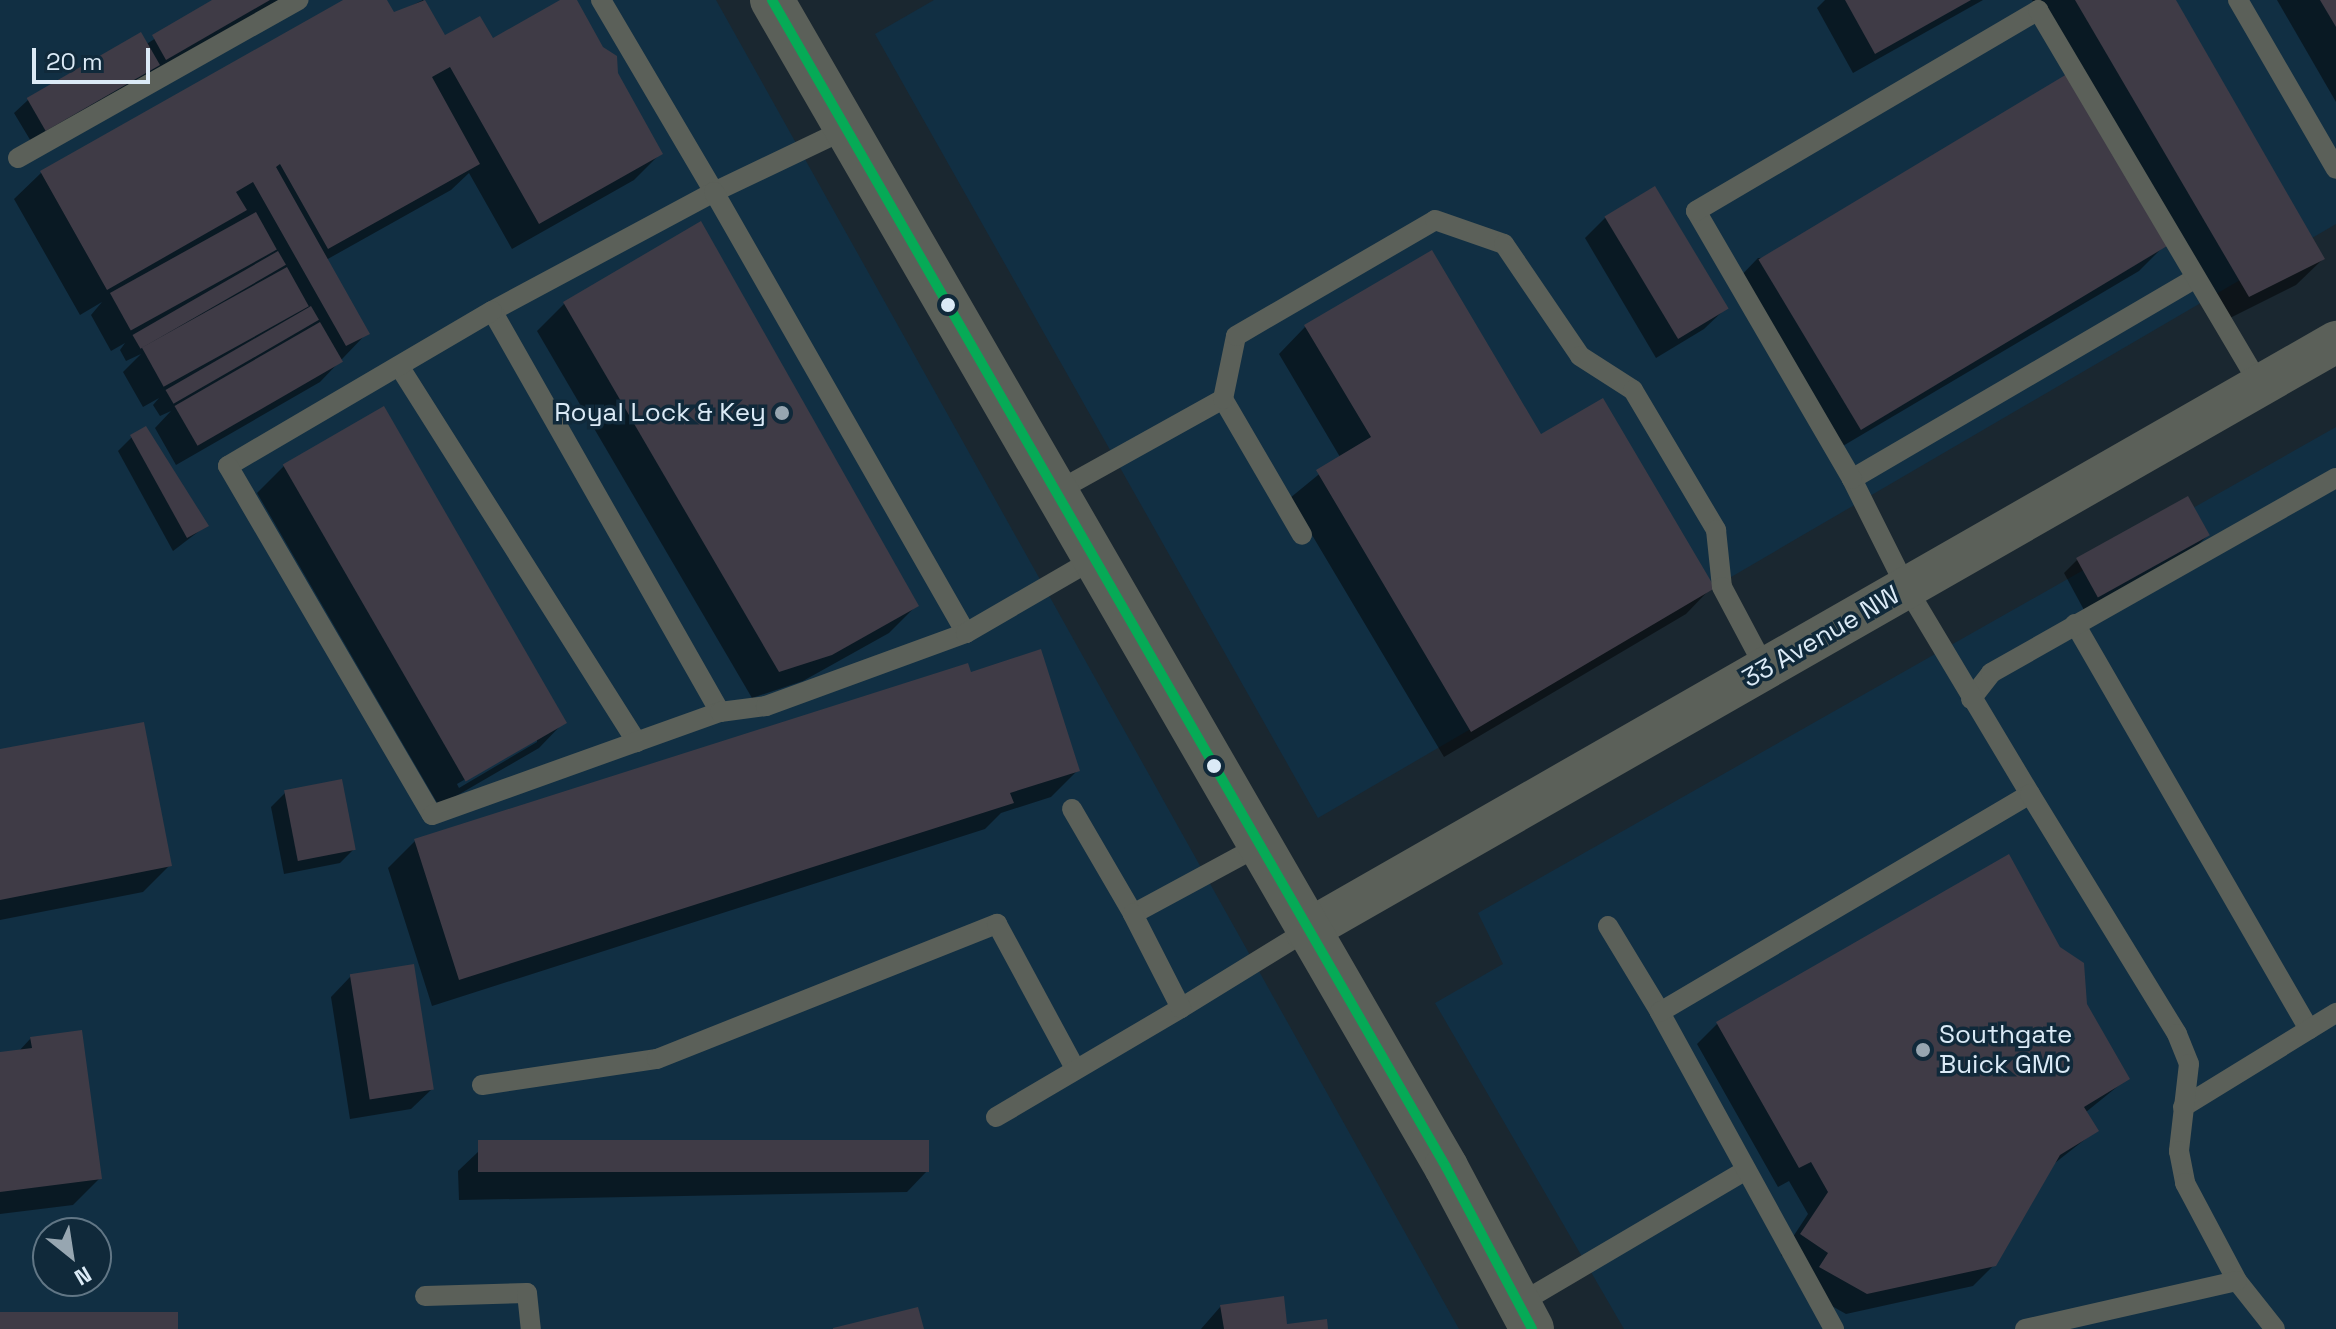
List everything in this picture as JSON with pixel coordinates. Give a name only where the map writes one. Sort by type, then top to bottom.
[{"type":"street","points":[[772,0],[1257,847],[1446,1167],[1525,1317]]},
{"type":"street","name":"33 Avenue NW","points":[[1306,931],[2336,342]]},
{"type":"lane","points":[[18,158],[298,0]]},
{"type":"lane","points":[[601,0],[966,633]]},
{"type":"lane","points":[[2238,0],[2336,169]]},
{"type":"lane","points":[[2260,386],[2038,10],[1696,211],[1852,479],[1906,587],[1971,699],[2177,1034],[2189,1064],[2179,1151],[2185,1183],[2237,1281],[2275,1329]]},
{"type":"lane","points":[[846,129],[714,192],[492,311],[228,466],[432,815],[720,712],[766,706],[966,633],[1092,560]]},
{"type":"lane","points":[[1302,535],[1223,399],[1236,336],[1435,220],[1504,244],[1580,356],[1633,390],[1716,530],[1722,587],[1765,668]]},
{"type":"lane","points":[[1852,479],[2196,278]]},
{"type":"lane","points":[[492,311],[720,712]]},
{"type":"lane","points":[[399,366],[637,742]]},
{"type":"lane","points":[[1054,493],[1223,399]]},
{"type":"lane","points":[[1971,699],[1991,673],[2336,478]]},
{"type":"lane","points":[[2075,624],[2309,1029]]},
{"type":"lane","points":[[1660,1012],[2030,794]]},
{"type":"lane","points":[[1072,809],[1133,914],[1181,1008]]},
{"type":"lane","points":[[1133,914],[1257,847]]},
{"type":"lane","points":[[482,1085],[657,1059],[997,924],[1075,1068]]},
{"type":"lane","points":[[1608,926],[1660,1012],[1834,1329]]},
{"type":"lane","points":[[996,1117],[1306,931]]},
{"type":"lane","points":[[2183,1107],[2336,1013]]},
{"type":"lane","points":[[1525,1317],[1746,1170]]},
{"type":"lane","points":[[2025,1329],[2237,1281]]},
{"type":"lane","points":[[425,1296],[527,1293],[531,1329],[517,1329]]},
{"type":"shaded area","points":[[0,0],[716,0],[1459,1329],[0,1329]]},
{"type":"shaded area","points":[[934,0],[2336,0],[2336,224],[1318,818],[875,34]]},
{"type":"shaded area","points":[[2336,427],[2336,1329],[1624,1329],[1435,1003],[1503,964],[1478,913]]},
{"type":"building","points":[[212,0],[270,0],[166,60],[152,35]]},
{"type":"building","points":[[343,0],[387,0],[394,12],[425,0],[445,35],[480,16],[493,38],[560,0],[577,0],[603,47],[617,56],[618,73],[663,154],[539,224],[450,67],[432,77],[480,164],[328,249],[280,164],[276,167],[370,334],[346,346],[253,182],[236,192],[247,210],[107,290],[40,171]]},
{"type":"building","points":[[1845,0],[1971,0],[1875,54]]},
{"type":"building","points":[[2075,0],[2176,0],[2325,259],[2249,297]]},
{"type":"building","points":[[2320,0],[2336,0],[2336,27]]},
{"type":"building","points":[[141,32],[160,65],[46,131],[27,98]]},
{"type":"building","points":[[2067,74],[2169,245],[1861,430],[1758,259]]},
{"type":"building","points":[[1655,186],[1729,309],[1678,339],[1604,216]]},
{"type":"building","points":[[256,212],[277,250],[131,331],[110,293]]},
{"type":"building","points":[[701,221],[919,606],[832,655],[779,672],[563,302]]},
{"type":"building","points":[[1432,250],[1541,434],[1603,398],[1715,588],[1471,732],[1316,470],[1371,437],[1304,325]]},
{"type":"building","points":[[278,251],[286,265],[141,349],[133,335]]},
{"type":"building","points":[[287,267],[309,306],[164,387],[142,347]]},
{"type":"building","points":[[311,306],[319,320],[174,404],[166,390]]},
{"type":"building","points":[[320,322],[343,362],[198,446],[175,406]]},
{"type":"building","points":[[384,406],[567,723],[466,781],[283,464]]},
{"type":"building","points":[[146,426],[209,526],[187,538],[130,435]]},
{"type":"building","points":[[2188,496],[2210,535],[2098,597],[2076,558]]},
{"type":"building","points":[[1041,649],[1080,771],[1010,793],[1014,803],[459,980],[414,839],[968,663],[971,672]]},
{"type":"building","points":[[144,722],[172,866],[0,900],[0,749]]},
{"type":"building","points":[[342,779],[356,850],[298,861],[284,790]]},
{"type":"building","name":"Southgate Buick GMC","points":[[2009,854],[2060,947],[2084,963],[2087,1004],[2130,1079],[2084,1107],[2099,1131],[2060,1155],[1996,1266],[1867,1294],[1819,1267],[1828,1253],[1800,1234],[1828,1192],[1811,1162],[1799,1168],[1716,1022]]},
{"type":"building","points":[[414,964],[434,1089],[370,1100],[350,974]]},
{"type":"building","points":[[82,1030],[102,1179],[0,1192],[0,1052],[32,1048],[30,1037]]},
{"type":"building","points":[[478,1140],[929,1140],[929,1172],[478,1172]]},
{"type":"building","points":[[1284,1296],[1287,1324],[1327,1319],[1328,1329],[1224,1329],[1220,1305]]},
{"type":"building","points":[[918,1307],[924,1329],[833,1329],[833,1328]]},
{"type":"building","points":[[0,1312],[178,1312],[178,1329],[0,1329]]},
{"type":"transit line","points":[[772,0],[1446,1167],[1532,1329]]},
{"type":"place","name":"Royal Lock & Key","points":[[782,413]]},
{"type":"place","name":"Southgate Buick GMC","points":[[1923,1050]]}]
